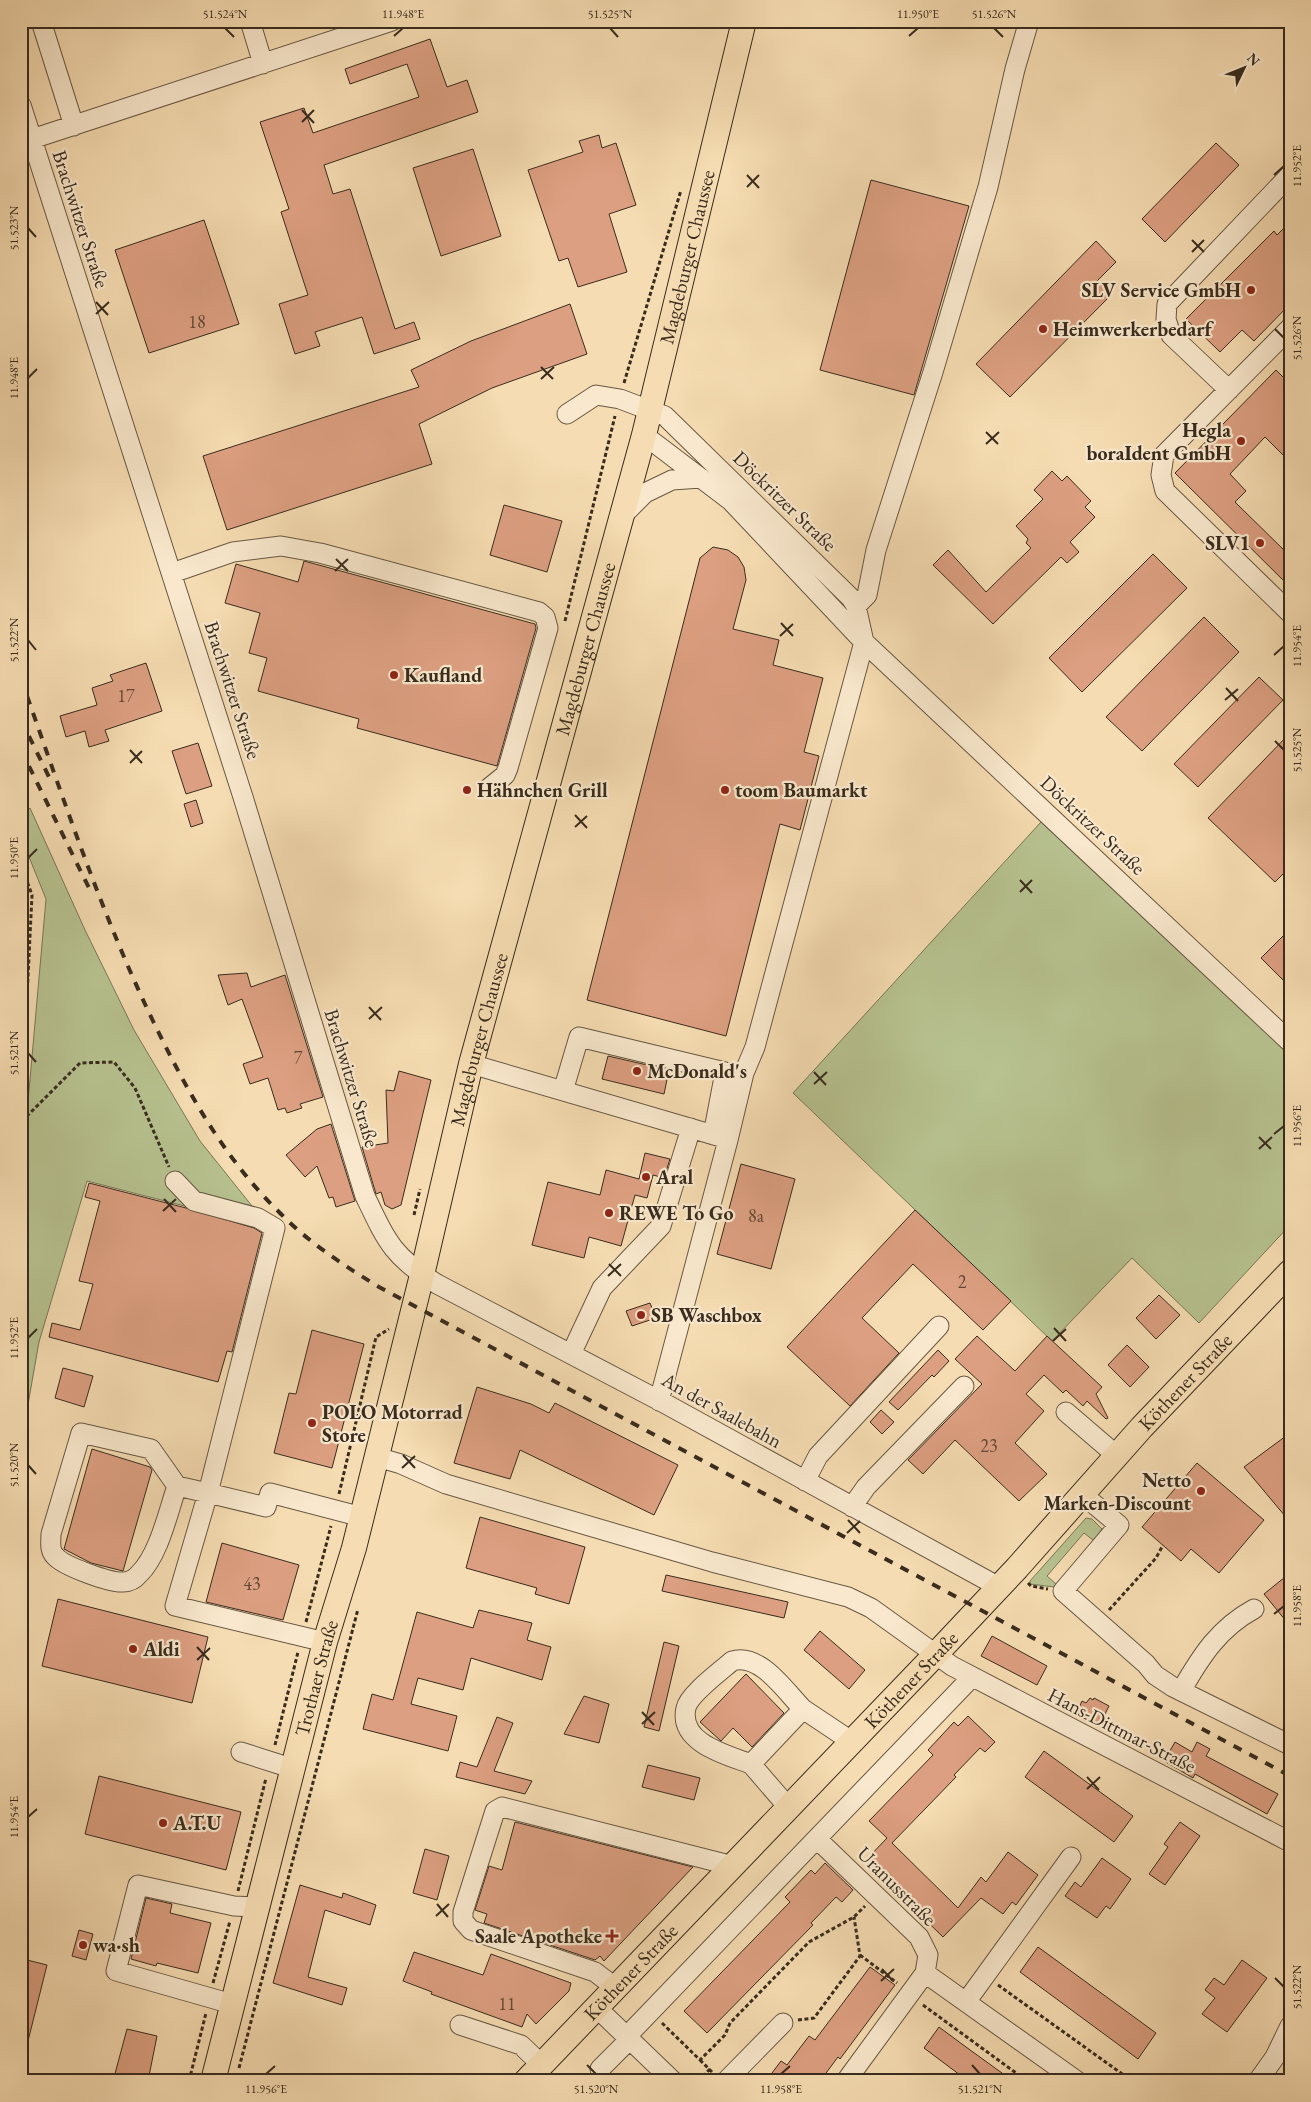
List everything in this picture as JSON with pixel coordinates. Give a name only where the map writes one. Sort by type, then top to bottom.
[{"type":"main road","name":"Magdeburger Chaussee","points":[[422,1275],[471,1064],[644,435],[744,21]]},
{"type":"main road","name":"Köthener Straße","points":[[534,2073],[935,1655],[1017,1568],[1116,1455],[1289,1273]]},
{"type":"main road","name":"Trothaer Straße","points":[[213,2081],[221,2000],[313,1639],[354,1548],[422,1275]]},
{"type":"street","points":[[41,21],[74,126]]},
{"type":"street","points":[[250,21],[263,64]]},
{"type":"street","points":[[32,139],[392,21]]},
{"type":"street","points":[[856,606],[867,595],[876,550],[934,372],[977,224],[1029,21]]},
{"type":"street","name":"Brachwitzer Straße","points":[[21,105],[283,923],[365,1196],[386,1240],[406,1264],[422,1275]]},
{"type":"street","points":[[1229,390],[1171,336],[1166,319],[1167,304],[1290,175]]},
{"type":"street","points":[[1290,328],[1164,455],[1161,475],[1166,491],[1290,613]]},
{"type":"street","name":"Döckritzer Straße","points":[[567,414],[596,396],[620,399],[665,416],[851,598],[856,606],[864,642],[755,1047],[721,1137]]},
{"type":"street","name":"Döckritzer Straße","points":[[644,435],[731,501],[864,642],[1290,1042]]},
{"type":"street","points":[[621,517],[645,493],[672,480],[701,478]]},
{"type":"street","points":[[172,573],[233,552],[281,546],[320,553],[539,612],[545,617],[548,628],[505,775],[489,788]]},
{"type":"street","points":[[563,1091],[579,1037],[726,1072],[721,1137],[660,1401]]},
{"type":"street","points":[[471,1064],[721,1137]]},
{"type":"street","points":[[571,1354],[602,1288],[661,1226],[691,1128]]},
{"type":"street","points":[[175,1181],[194,1201],[258,1218],[275,1228],[208,1493],[175,1606],[313,1639]]},
{"type":"street","name":"An der Saalebahn","points":[[422,1275],[660,1401],[999,1587]]},
{"type":"street","points":[[805,1480],[818,1456],[939,1326]]},
{"type":"street","points":[[852,1507],[866,1487],[964,1386]]},
{"type":"street","points":[[1066,1412],[1116,1455]]},
{"type":"street","points":[[177,1486],[149,1561],[140,1574],[131,1581],[121,1583],[66,1565],[55,1556],[50,1547],[51,1534],[80,1433],[151,1449],[177,1486],[266,1508],[270,1493],[362,1517]]},
{"type":"street","name":"Hans-Dittmar-Straße","points":[[377,1456],[401,1464],[446,1484],[702,1559],[848,1597],[870,1608],[935,1655],[972,1677],[1290,1842]]},
{"type":"street","points":[[1082,1494],[1119,1526],[1063,1591],[1146,1664],[1155,1675],[1181,1691],[1290,1746]]},
{"type":"street","points":[[1181,1691],[1201,1655],[1218,1634],[1236,1619],[1254,1609]]},
{"type":"street","points":[[788,1807],[751,1764],[710,1749],[692,1734],[686,1721],[686,1707],[695,1695],[732,1661],[740,1658],[751,1661],[763,1668],[803,1709],[851,1741]]},
{"type":"street","name":"Köthener Straße","points":[[600,2069],[651,2012],[972,1677]]},
{"type":"street","points":[[751,1764],[803,1709]]},
{"type":"street","points":[[241,1752],[281,1765]]},
{"type":"street","points":[[616,1988],[595,1972],[471,1930],[463,1921],[463,1912],[495,1811],[502,1807],[734,1866]]},
{"type":"street","name":"Uranusstraße","points":[[817,1839],[919,1937],[928,1955],[925,1973]]},
{"type":"street","points":[[966,2002],[1071,1857]]},
{"type":"street","points":[[221,2000],[116,1971],[138,1884],[245,1907]]},
{"type":"street","points":[[846,2081],[905,1990],[925,1973],[1077,2081]]},
{"type":"street","points":[[597,2008],[673,2081]]},
{"type":"street","points":[[726,2081],[782,2022]]},
{"type":"street","points":[[460,2025],[521,2045],[534,2073]]},
{"type":"street","points":[[1258,2081],[1275,2057],[1290,2026]]},
{"type":"path","points":[[21,864],[32,895],[21,1121]]},
{"type":"path","points":[[21,1121],[80,1062],[114,1062],[134,1088],[175,1181]]},
{"type":"path","points":[[189,2081],[221,2000],[313,1639],[335,1510],[376,1337],[390,1328],[392,1321]]},
{"type":"path","points":[[1098,1622],[1156,1558],[1163,1545]]},
{"type":"path","points":[[1017,1568],[1031,1586],[1063,1591]]},
{"type":"path","points":[[238,2071],[358,1607]]},
{"type":"path","points":[[651,2012],[700,2060],[725,2035],[730,2023],[809,1942],[854,1917],[876,1895]]},
{"type":"path","points":[[854,1917],[860,1955],[1027,2081]]},
{"type":"path","points":[[782,2022],[814,2018],[860,1955]]},
{"type":"path","points":[[985,1976],[1132,2081]]},
{"type":"path","points":[[698,2081],[710,2069]]},
{"type":"green space","points":[[30,808],[85,930],[134,1030],[200,1141],[252,1206],[251,1223],[87,1181],[39,1342],[21,1444],[21,1181],[46,899],[21,837],[21,816]]},
{"type":"green space","points":[[1041,822],[1290,1055],[1290,1225],[1199,1323],[1132,1258],[1052,1341],[793,1093]]},
{"type":"green space","points":[[1086,1518],[1092,1519],[1102,1529],[1094,1541],[1084,1533],[1047,1576],[1056,1584],[1054,1587],[1030,1584],[1030,1581]]},
{"type":"building","points":[[430,39],[447,87],[467,80],[478,112],[324,165],[333,194],[350,189],[395,329],[414,322],[420,339],[374,354],[362,317],[315,332],[320,346],[295,354],[279,304],[308,295],[281,212],[289,209],[260,122],[304,108],[313,133],[419,97],[407,64],[350,84],[345,69]]},
{"type":"building","points":[[599,135],[602,148],[616,143],[636,205],[609,214],[627,272],[578,287],[568,258],[559,261],[528,170],[583,152],[579,141]]},
{"type":"building","points":[[1216,143],[1239,165],[1165,242],[1142,219]]},
{"type":"building","points":[[473,149],[501,236],[441,256],[413,168]]},
{"type":"building","points":[[871,180],[969,206],[914,395],[820,370]]},
{"type":"building","points":[[204,220],[239,324],[149,353],[115,250]]},
{"type":"building","name":"SLV Service GmbH","points":[[1290,222],[1290,282],[1284,288],[1290,293],[1290,304],[1254,341],[1242,330],[1220,352],[1186,319],[1274,231],[1277,235]]},
{"type":"building","name":"Heimwerkerbedarf","points":[[1096,241],[1116,262],[1097,281],[1111,295],[1010,397],[976,364]]},
{"type":"building","points":[[570,304],[587,354],[492,388],[419,424],[432,464],[227,530],[203,456],[419,387],[411,370],[471,341]]},
{"type":"building","name":"Hegla boraIdent GmbH","points":[[1276,370],[1290,384],[1290,462],[1265,437],[1230,474],[1246,491],[1235,502],[1290,556],[1290,587],[1175,473]]},
{"type":"building","points":[[1052,471],[1062,481],[1067,476],[1091,501],[1085,507],[1095,517],[1070,542],[1079,552],[1067,563],[1061,557],[993,624],[933,565],[948,550],[986,592],[1031,548],[1026,543],[1028,539],[1016,526],[1043,499],[1034,490]]},
{"type":"building","points":[[504,505],[562,521],[547,572],[490,555]]},
{"type":"building","name":"toom Baumarkt","points":[[713,547],[728,550],[738,557],[744,567],[746,580],[733,629],[779,640],[773,665],[823,678],[804,752],[819,756],[800,830],[780,824],[726,1036],[587,1000],[700,558]]},
{"type":"building","points":[[1153,554],[1187,588],[1082,692],[1049,658]]},
{"type":"building","name":"Kaufland","points":[[304,561],[535,624],[536,628],[497,766],[357,728],[359,719],[258,691],[267,658],[249,653],[260,613],[225,603],[236,564],[298,582]]},
{"type":"building","points":[[1204,617],[1239,652],[1142,751],[1106,717]]},
{"type":"building","points":[[146,663],[162,711],[105,730],[109,741],[89,747],[85,731],[66,737],[60,716],[97,705],[92,688],[113,681],[110,675]]},
{"type":"building","points":[[1259,677],[1283,700],[1198,787],[1174,764]]},
{"type":"building","points":[[1290,733],[1290,867],[1275,882],[1208,818]]},
{"type":"building","points":[[198,743],[212,786],[186,794],[172,751]]},
{"type":"building","points":[[196,800],[203,823],[191,827],[184,804]]},
{"type":"building","points":[[1290,929],[1290,987],[1261,958]]},
{"type":"building","points":[[247,973],[251,987],[285,975],[323,1097],[300,1104],[302,1108],[287,1113],[285,1108],[278,1110],[268,1078],[250,1084],[243,1064],[263,1057],[242,999],[228,1005],[218,975]]},
{"type":"building","name":"McDonald's","points":[[608,1056],[669,1070],[664,1094],[602,1079]]},
{"type":"building","points":[[399,1071],[431,1080],[401,1205],[392,1209],[385,1205],[381,1192],[376,1194],[362,1147],[388,1143],[386,1090],[394,1091]]},
{"type":"building","points":[[331,1124],[355,1201],[336,1207],[333,1197],[329,1198],[317,1166],[305,1177],[286,1155],[317,1129]]},
{"type":"building","points":[[645,1153],[670,1159],[664,1178],[653,1175],[647,1198],[635,1195],[621,1246],[589,1237],[584,1258],[532,1245],[548,1182],[600,1195],[606,1170],[639,1179]]},
{"type":"building","points":[[741,1164],[795,1179],[771,1269],[717,1254]]},
{"type":"building","points":[[89,1183],[186,1208],[254,1228],[262,1233],[232,1352],[227,1351],[218,1382],[49,1337],[52,1323],[80,1330],[93,1284],[79,1281],[100,1201],[85,1197]]},
{"type":"building","points":[[915,1210],[1011,1301],[983,1330],[913,1264],[862,1318],[899,1353],[850,1406],[787,1347]]},
{"type":"building","points":[[1159,1295],[1180,1315],[1156,1339],[1136,1318]]},
{"type":"building","name":"SB Waschbox","points":[[650,1303],[656,1318],[632,1326],[626,1311]]},
{"type":"building","name":"POLO Motorrad Store","points":[[312,1330],[364,1344],[332,1468],[274,1453],[289,1393],[296,1394]]},
{"type":"building","points":[[977,1336],[1015,1371],[1047,1336],[1102,1387],[1096,1394],[1108,1418],[1106,1419],[1087,1401],[1083,1406],[1066,1390],[1063,1393],[1044,1375],[1026,1394],[1044,1411],[1015,1443],[1047,1474],[1019,1501],[955,1440],[923,1474],[908,1460],[982,1384],[955,1359]]},
{"type":"building","points":[[1127,1345],[1149,1367],[1130,1387],[1108,1365]]},
{"type":"building","points":[[938,1350],[949,1361],[934,1377],[932,1375],[898,1410],[889,1402]]},
{"type":"building","points":[[63,1368],[93,1376],[84,1407],[55,1398]]},
{"type":"building","points":[[477,1387],[531,1404],[549,1413],[555,1403],[678,1465],[654,1515],[520,1450],[510,1479],[454,1463]]},
{"type":"building","points":[[881,1410],[894,1422],[882,1434],[870,1422]]},
{"type":"building","points":[[1290,1433],[1290,1522],[1244,1467]]},
{"type":"building","points":[[92,1449],[150,1467],[152,1470],[123,1571],[91,1563],[64,1549]]},
{"type":"building","name":"Netto Marken-Discount","points":[[1197,1463],[1264,1520],[1219,1573],[1191,1549],[1181,1561],[1142,1527]]},
{"type":"building","points":[[480,1517],[585,1547],[569,1604],[535,1594],[537,1588],[466,1568]]},
{"type":"building","points":[[222,1543],[299,1565],[283,1620],[206,1602]]},
{"type":"building","points":[[1290,1573],[1290,1626],[1264,1594]]},
{"type":"building","points":[[666,1575],[788,1602],[784,1618],[662,1591]]},
{"type":"building","points":[[58,1599],[208,1637],[192,1703],[42,1666]]},
{"type":"building","points":[[479,1610],[532,1623],[527,1640],[551,1647],[542,1680],[471,1658],[463,1690],[418,1678],[411,1704],[457,1716],[448,1751],[363,1729],[372,1694],[393,1700],[417,1612],[473,1628]]},
{"type":"building","points":[[820,1631],[865,1670],[849,1689],[804,1650]]},
{"type":"building","points":[[992,1636],[1047,1666],[1037,1685],[981,1656]]},
{"type":"building","points":[[664,1642],[679,1646],[659,1731],[644,1727]]},
{"type":"building","points":[[746,1674],[784,1713],[752,1747],[733,1728],[721,1741],[700,1722]]},
{"type":"building","points":[[584,1696],[609,1704],[599,1743],[564,1734]]},
{"type":"building","points":[[1090,1698],[1093,1700],[1094,1698],[1109,1706],[1099,1726],[1076,1714],[1082,1701],[1086,1703]]},
{"type":"building","points":[[968,1716],[995,1742],[985,1752],[980,1748],[954,1775],[956,1777],[892,1843],[958,1908],[981,1877],[986,1882],[1008,1852],[1038,1875],[1016,1905],[1012,1902],[1003,1914],[981,1898],[943,1937],[865,1861],[887,1838],[869,1821],[933,1755],[928,1750],[954,1722],[958,1726]]},
{"type":"building","points":[[497,1717],[513,1723],[494,1771],[532,1781],[525,1794],[456,1777],[460,1762],[477,1767]]},
{"type":"building","points":[[1175,1742],[1192,1752],[1197,1742],[1210,1749],[1206,1756],[1278,1794],[1267,1814],[1195,1774],[1193,1778],[1164,1761]]},
{"type":"building","points":[[1044,1751],[1133,1816],[1114,1842],[1025,1777]]},
{"type":"building","points":[[648,1765],[700,1778],[694,1800],[642,1787]]},
{"type":"building","name":"A.T.U","points":[[99,1776],[241,1812],[226,1870],[85,1834]]},
{"type":"building","points":[[515,1822],[693,1867],[604,1961],[600,1956],[595,1960],[484,1923],[487,1914],[475,1910],[489,1866],[502,1870]]},
{"type":"building","points":[[1180,1822],[1200,1836],[1165,1885],[1149,1874],[1168,1847],[1164,1844]]},
{"type":"building","points":[[425,1849],[449,1856],[437,1900],[413,1893]]},
{"type":"building","points":[[1102,1858],[1131,1879],[1110,1909],[1106,1906],[1097,1918],[1065,1896],[1075,1882],[1081,1887]]},
{"type":"building","points":[[825,1863],[853,1890],[842,1902],[836,1897],[811,1923],[813,1925],[707,2033],[684,2011],[790,1902],[785,1897],[811,1870],[815,1874]]},
{"type":"building","points":[[300,1885],[342,1898],[343,1893],[376,1905],[370,1925],[325,1910],[308,1977],[347,1988],[342,2005],[273,1983]]},
{"type":"building","points":[[146,1898],[172,1904],[170,1913],[211,1923],[198,1973],[157,1963],[156,1966],[131,1959]]},
{"type":"building","name":"wa·sh","points":[[79,1930],[93,1934],[86,1960],[72,1956]]},
{"type":"building","points":[[1038,1947],[1156,2033],[1138,2059],[1020,1972]]},
{"type":"building","points":[[414,1952],[483,1975],[491,1954],[571,1983],[569,1991],[536,2024],[527,2014],[522,2027],[431,1994],[432,1992],[403,1981]]},
{"type":"building","points":[[23,1959],[47,1965],[26,2049],[21,2048],[21,1968]]},
{"type":"building","points":[[1242,1960],[1267,1978],[1227,2032],[1202,2014],[1215,1998],[1205,1990],[1214,1978],[1224,1985]]},
{"type":"building","points":[[870,1967],[895,1985],[840,2059],[838,2057],[820,2081],[782,2081],[772,2073],[781,2061],[787,2065],[809,2036],[815,2040]]},
{"type":"building","points":[[939,2027],[1013,2081],[968,2081],[924,2048]]},
{"type":"building","points":[[127,2029],[157,2036],[148,2081],[113,2081]]},
{"type":"railway","points":[[21,679],[99,895],[153,1021],[179,1073],[223,1146],[259,1191],[290,1223],[339,1262],[379,1287],[1290,1776]]},
{"type":"railway","points":[[21,720],[52,783]]},
{"type":"railway","points":[[21,750],[91,892]]},
{"type":"place","name":"SLV Service GmbH","points":[[1251,290]]},
{"type":"place","name":"Heimwerkerbedarf","points":[[1043,329]]},
{"type":"place","name":"Hegla boraIdent GmbH","points":[[1241,441]]},
{"type":"place","name":"SLV1","points":[[1260,543]]},
{"type":"place","name":"Kaufland","points":[[394,675]]},
{"type":"place","name":"Hähnchen Grill","points":[[467,790]]},
{"type":"place","name":"toom Baumarkt","points":[[725,790]]},
{"type":"place","name":"McDonald's","points":[[637,1071]]},
{"type":"place","name":"Aral","points":[[646,1177]]},
{"type":"place","name":"REWE To Go","points":[[609,1213]]},
{"type":"place","name":"SB Waschbox","points":[[641,1315]]},
{"type":"place","name":"POLO Motorrad Store","points":[[312,1423]]},
{"type":"place","name":"Netto Marken-Discount","points":[[1201,1491]]},
{"type":"place","name":"Aldi","points":[[133,1649]]},
{"type":"place","name":"A.T.U","points":[[163,1823]]},
{"type":"place","name":"Saale Apotheke","points":[[612,1936]]},
{"type":"place","name":"wa·sh","points":[[83,1945]]}]
